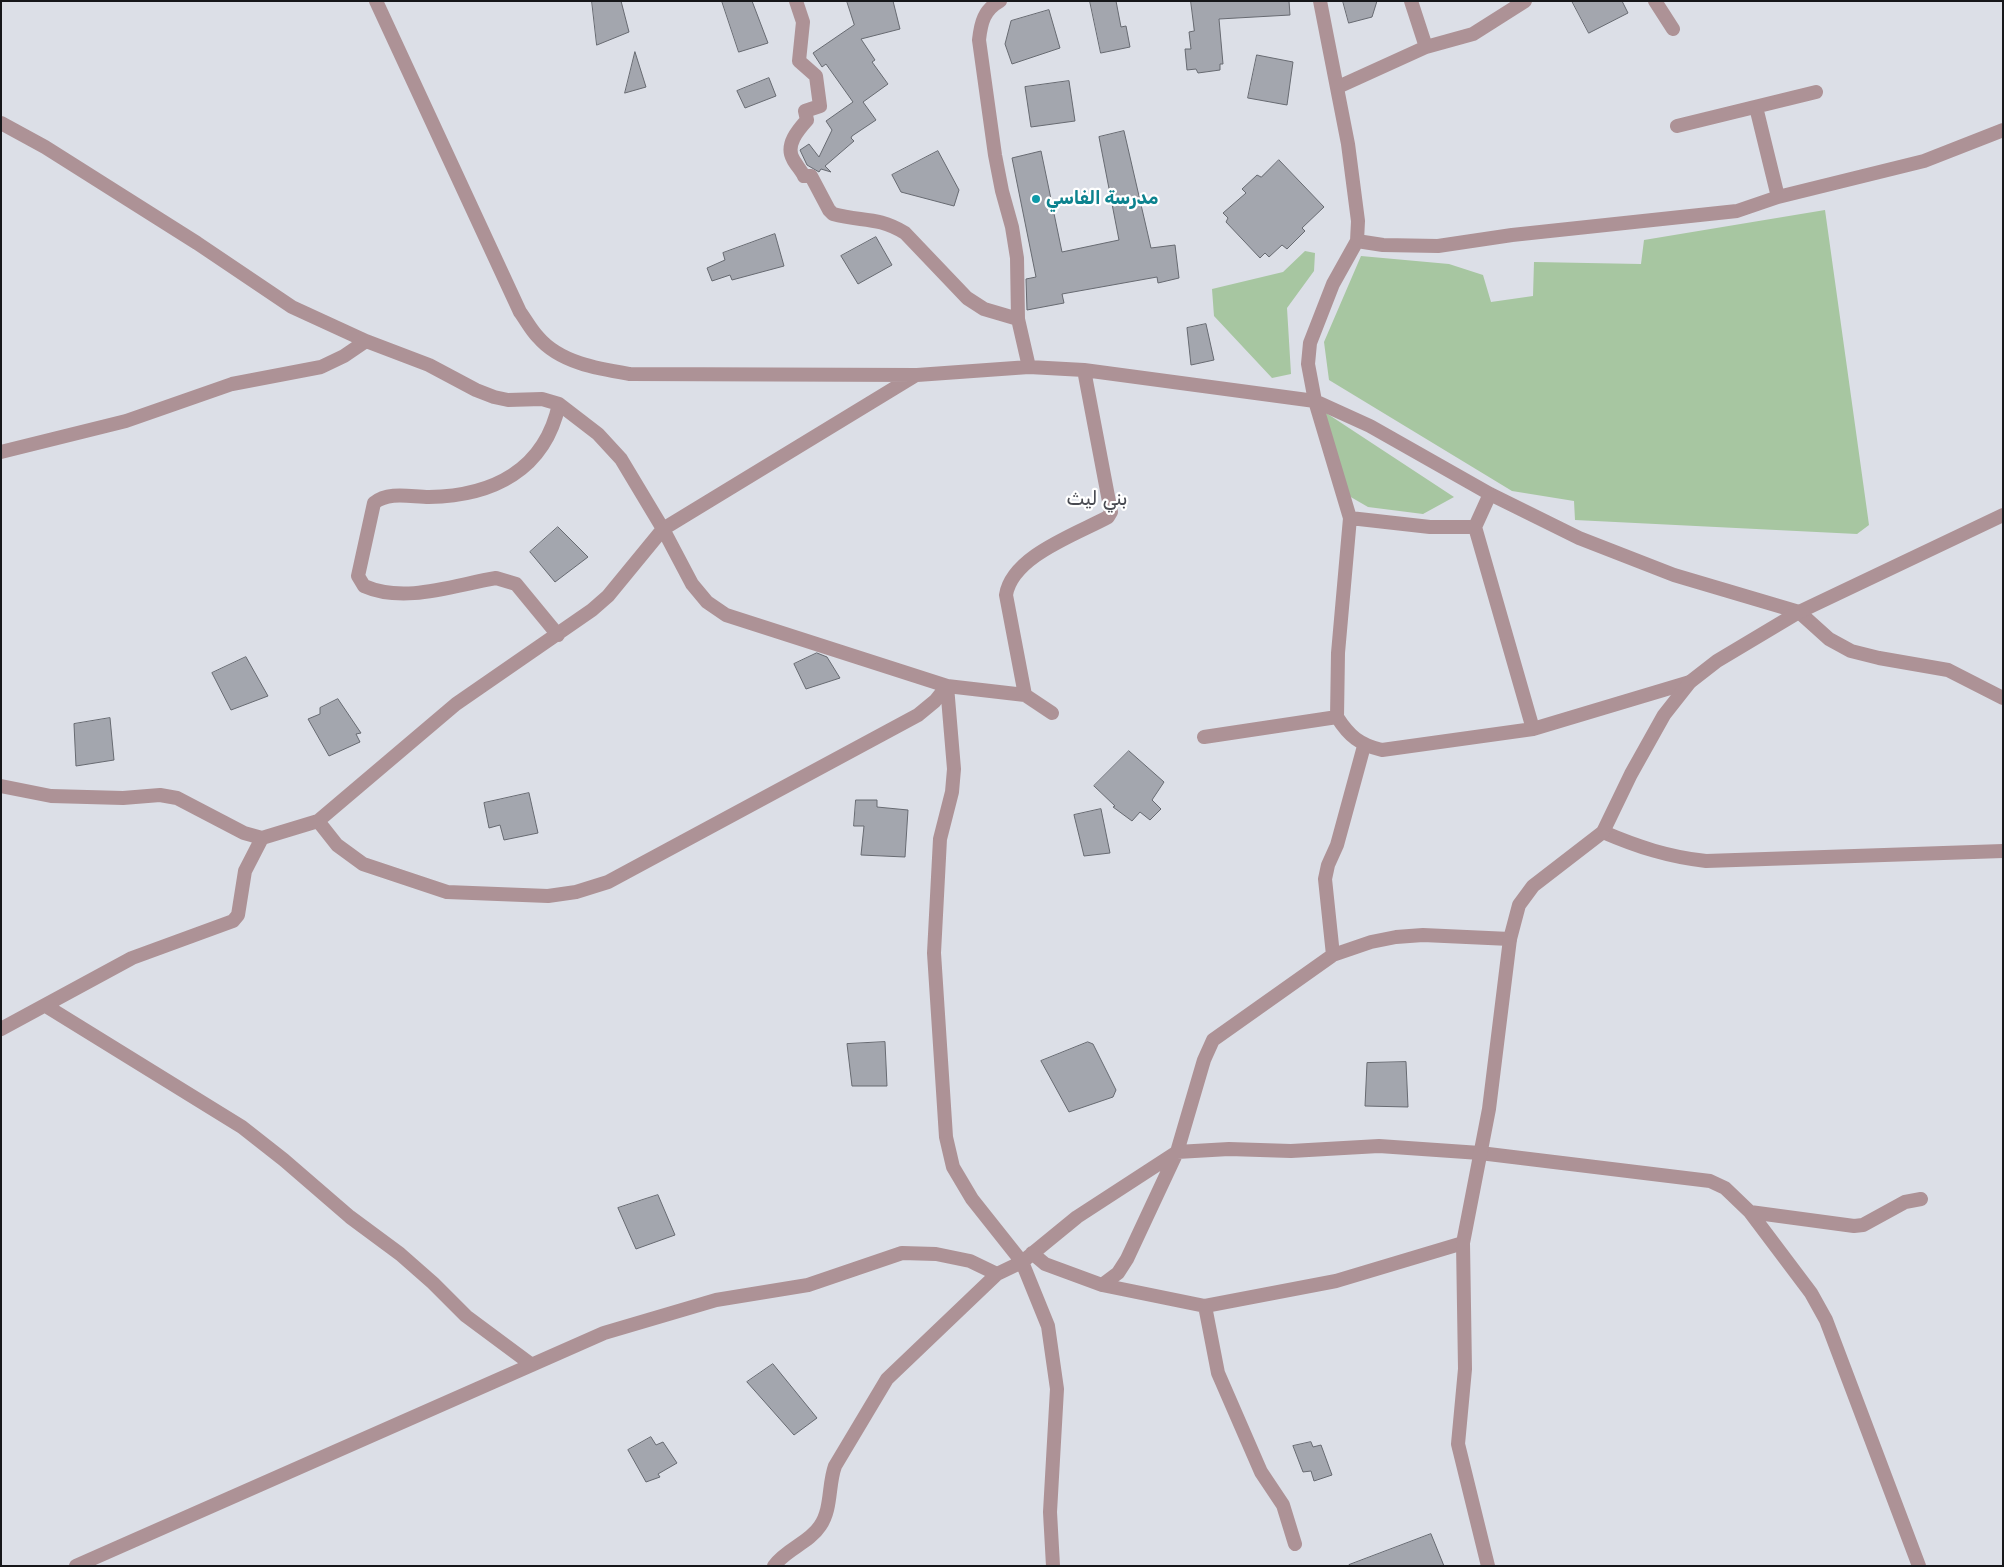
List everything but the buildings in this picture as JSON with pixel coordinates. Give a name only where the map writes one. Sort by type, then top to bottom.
[{"type":"street","points":[[376,1],[520,312],[539,339],[558,352],[593,368],[630,374],[917,375],[1029,367],[1084,370],[1315,401],[1370,426],[1490,494],[1579,538],[1674,574],[1799,612],[1829,639],[1851,651],[1878,658],[1948,670],[2003,698]]},
{"type":"street","points":[[796,1],[803,22],[799,61],[816,76],[820,106],[805,111],[807,120],[796,131],[790,148],[792,158],[804,176],[811,176],[833,214],[874,219],[894,226],[905,233],[975,304],[1018,319]]},
{"type":"street","points":[[1000,1],[985,13],[980,25],[979,40],[995,155],[1012,227],[1017,258],[1018,319],[1029,367]]},
{"type":"street","points":[[1320,1],[1338,87],[1358,221],[1357,241],[1333,284],[1310,344],[1308,364],[1315,401],[1350,518],[1338,653],[1337,717],[1353,738],[1364,746],[1382,750],[1533,730],[1690,682]]},
{"type":"street","points":[[1411,1],[1426,47]]},
{"type":"street","points":[[1338,87],[1426,47],[1473,34],[1525,1]]},
{"type":"street","points":[[1655,1],[1673,29]]},
{"type":"street","points":[[1677,126],[1816,92]]},
{"type":"street","points":[[1756,107],[1778,197]]},
{"type":"street","points":[[1,123],[45,147],[197,243],[292,307],[366,341],[429,365],[476,390],[494,397],[508,400],[542,399],[559,404],[598,434],[621,459],[663,529],[692,584],[706,602],[726,615],[947,686],[1025,695],[1052,713]]},
{"type":"street","points":[[1357,241],[1383,246],[1470,243],[1512,235],[1737,211],[1778,197],[1924,161],[2003,130]]},
{"type":"street","points":[[1,452],[126,421],[232,384],[321,367],[344,356],[366,341]]},
{"type":"street","points":[[1025,695],[1006,594],[1013,575],[1034,556],[1108,517],[1111,512],[1084,370]]},
{"type":"street","points":[[1,786],[51,796],[123,798],[160,794],[178,798],[244,833],[262,838],[318,821],[456,704],[558,634],[608,596],[663,529],[917,375]]},
{"type":"street","points":[[558,634],[516,584],[507,580],[496,578],[420,592],[388,594],[364,586],[358,576],[374,503],[388,496],[458,495],[488,489],[505,482],[521,469],[544,440],[556,419],[559,404]]},
{"type":"street","points":[[1490,494],[1475,527],[1533,730]]},
{"type":"street","points":[[1488,1566],[1458,1444],[1465,1369],[1463,1243],[1489,1108],[1510,939],[1519,905],[1525,894],[1603,832],[1631,774],[1664,715],[1690,682],[1717,661],[1799,612],[2003,515]]},
{"type":"street","points":[[1350,518],[1430,527],[1475,527]]},
{"type":"street","points":[[318,821],[338,845],[363,864],[447,892],[538,896],[576,892],[608,882],[918,715],[935,701],[947,686]]},
{"type":"street","points":[[947,686],[954,768],[952,792],[940,839],[934,953],[946,1137],[953,1167],[972,1199],[1027,1257],[1102,1286],[1205,1306],[1336,1281],[1463,1243]]},
{"type":"street","points":[[1204,737],[1337,717]]},
{"type":"street","points":[[1333,955],[1326,872],[1337,845],[1364,746]]},
{"type":"street","points":[[1603,832],[1645,850],[1706,862],[2003,851]]},
{"type":"street","points":[[1,1029],[132,958],[233,921],[238,915],[245,871],[262,838]]},
{"type":"street","points":[[1102,1286],[1118,1272],[1127,1260],[1177,1152],[1204,1060],[1213,1040],[1333,955],[1371,942],[1396,937],[1422,935],[1510,939]]},
{"type":"street","points":[[46,1006],[242,1127],[406,1260],[433,1283],[466,1316],[532,1365]]},
{"type":"street","points":[[774,1566],[786,1553],[815,1533],[822,1524],[827,1512],[830,1480],[835,1466],[888,1380],[997,1274],[1027,1257],[1077,1217],[1177,1152],[1229,1149],[1291,1151],[1379,1146],[1480,1153],[1710,1181],[1725,1188],[1750,1212],[1811,1293],[1826,1320],[1919,1566]]},
{"type":"street","points":[[1750,1212],[1854,1226],[1873,1220],[1905,1202],[1921,1198]]},
{"type":"street","points":[[76,1566],[604,1333],[716,1300],[808,1285],[902,1253],[936,1254],[970,1261],[997,1274]]},
{"type":"street","points":[[1027,1257],[1048,1326],[1057,1389],[1050,1512],[1053,1566]]},
{"type":"street","points":[[1205,1306],[1218,1373],[1261,1472],[1284,1505],[1295,1544]]},
{"type":"green space","points":[[1825,210],[1869,525],[1857,534],[1575,520],[1574,501],[1512,491],[1329,380],[1324,342],[1361,256],[1449,264],[1483,275],[1491,302],[1533,296],[1534,262],[1641,264],[1644,240]]},
{"type":"green space","points":[[1305,251],[1315,253],[1314,271],[1287,308],[1291,374],[1272,378],[1214,316],[1212,289],[1283,272]]},
{"type":"green space","points":[[1317,407],[1454,497],[1423,514],[1368,507],[1349,496]]},
{"type":"place","name":"مدرسة الفاسي","points":[[1036,199]]},
{"type":"district","name":"بني ليث","points":[[1097,499]]}]
